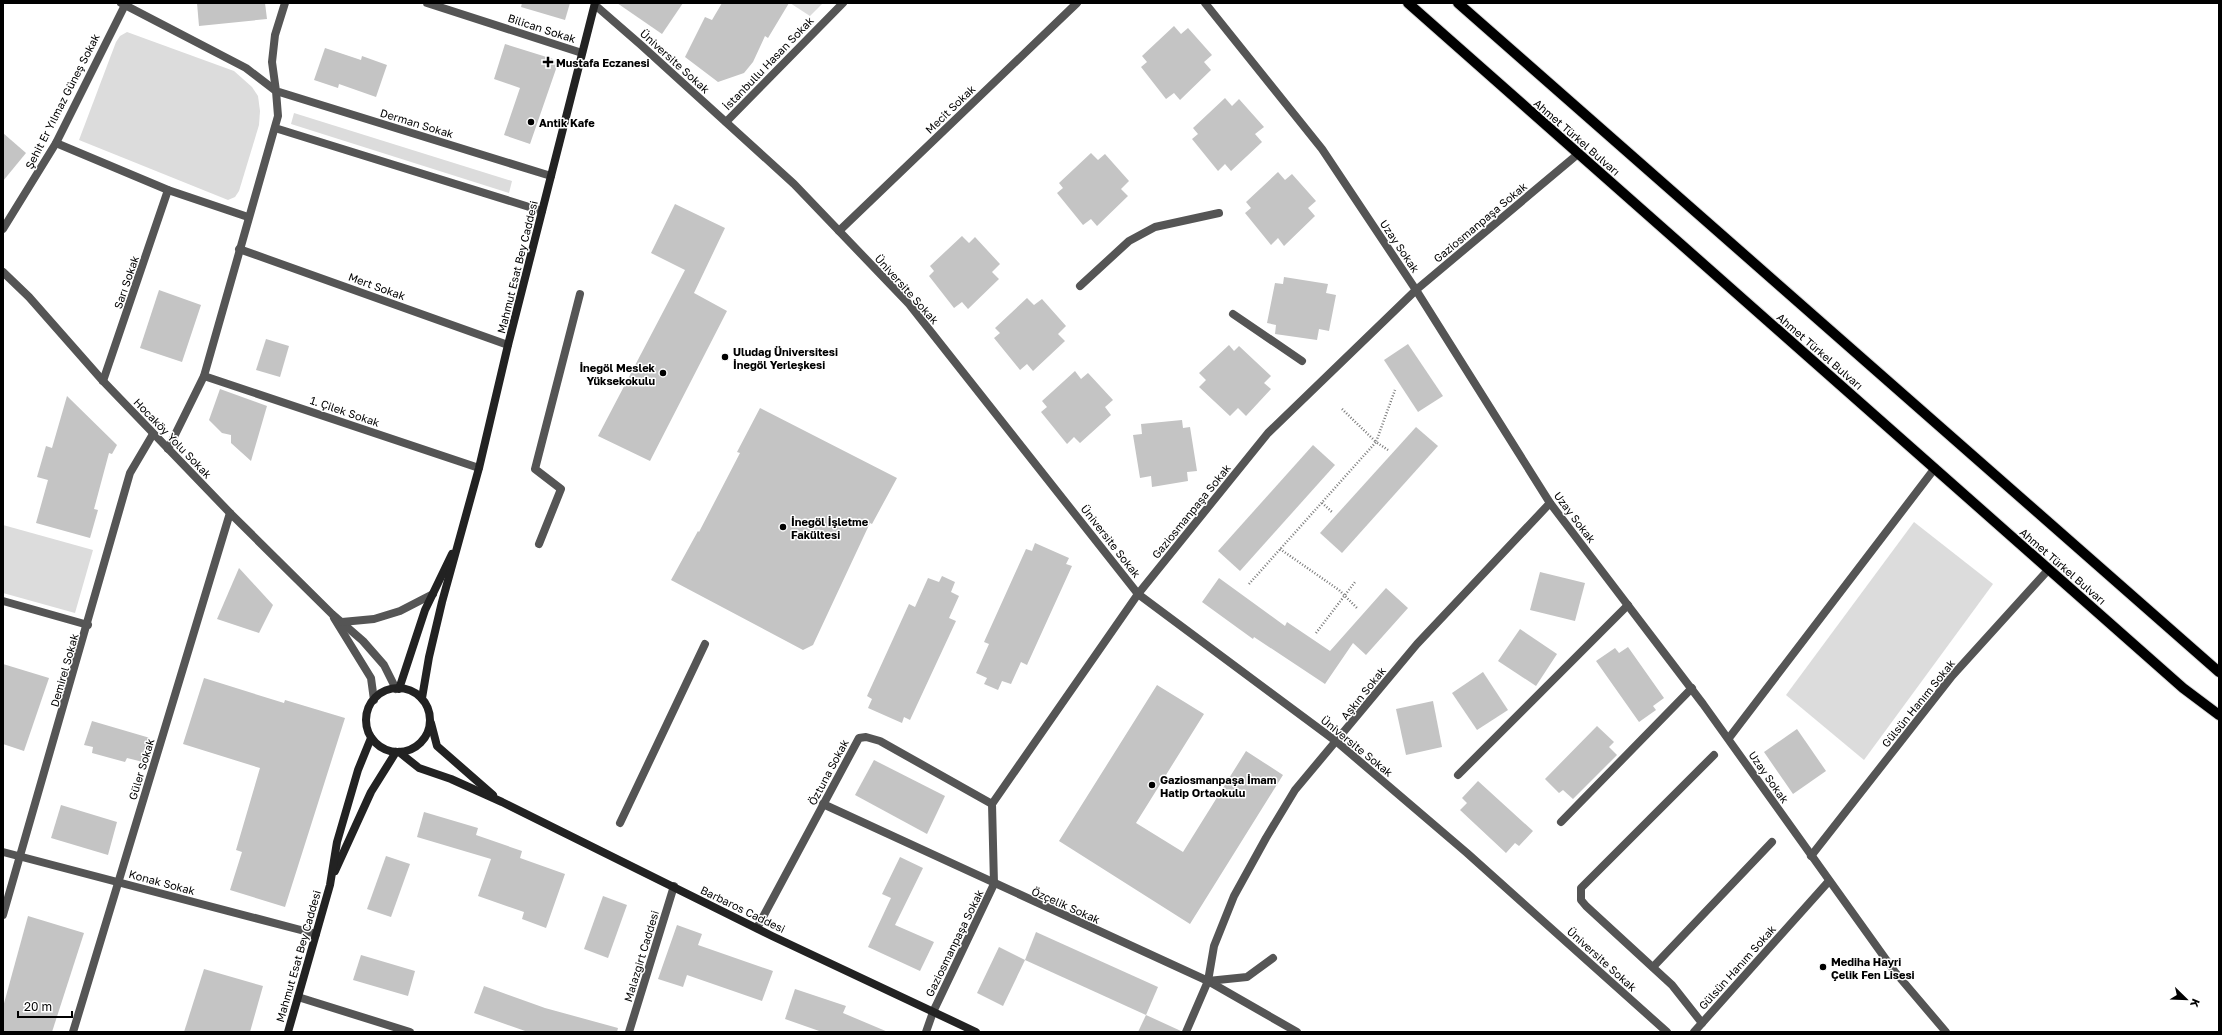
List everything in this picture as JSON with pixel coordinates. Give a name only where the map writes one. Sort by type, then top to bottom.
[{"type":"main road","name":"Ahmet Türkel Bulvarı","points":[[1408,3],[2183,688],[2219,715]]},
{"type":"main road","name":"Ahmet Türkel Bulvarı","points":[[1458,3],[2219,672]]},
{"type":"main road","name":"Mahmut Esat Bey Caddesi","points":[[460,537],[479,468],[508,345],[595,4]]},
{"type":"main road","points":[[398,689],[425,610],[460,537]]},
{"type":"main road","points":[[422,698],[429,657],[460,537]]},
{"type":"main road","points":[[430,718],[429,728],[425,738],[418,745],[409,750],[397,752],[388,751],[379,746],[371,738],[367,728],[366,718],[369,708],[374,700],[388,690],[398,689],[414,692],[422,698],[428,707],[437,746],[502,802]]},
{"type":"main road","points":[[330,885],[337,842],[358,770],[371,738]]},
{"type":"main road","points":[[397,752],[419,768],[451,779],[502,802]]},
{"type":"main road","points":[[330,885],[371,792],[397,752]]},
{"type":"main road","name":"Barbaros Caddesi","points":[[502,802],[757,928],[976,1032]]},
{"type":"main road","name":"Mahmut Esat Bey Caddesi","points":[[288,1032],[330,885]]},
{"type":"street","points":[[168,449],[204,376],[248,217],[275,128],[278,116],[272,62],[275,35],[285,3]]},
{"type":"street","name":"Bilican Sokak","points":[[427,3],[582,53]]},
{"type":"street","name":"İstanbullu Hasan Sokak","points":[[726,122],[843,3]]},
{"type":"street","name":"Mecit Sokak","points":[[839,231],[1077,3]]},
{"type":"street","name":"Uzay Sokak","points":[[1205,3],[1322,149],[1416,290],[1550,503],[1692,688],[1895,972],[1946,1032]]},
{"type":"street","points":[[124,4],[246,68],[276,91]]},
{"type":"street","name":"Şehit Er Yılmaz Güneş Sokak","points":[[3,229],[56,143],[124,4]]},
{"type":"street","name":"Üniversite Sokak","points":[[595,4],[794,184],[909,304],[1138,594],[1337,742],[1467,853],[1667,1032]]},
{"type":"street","name":"Derman Sokak","points":[[276,91],[551,176]]},
{"type":"street","points":[[275,128],[542,211]]},
{"type":"street","points":[[56,143],[168,190],[248,217]]},
{"type":"street","name":"Gaziosmanpaşa Sokak","points":[[926,1032],[933,1012],[994,884],[992,804],[1138,594],[1268,434],[1416,290],[1578,154]]},
{"type":"street","name":"Sarı Sokak","points":[[103,381],[134,295],[168,190]]},
{"type":"street","points":[[1080,286],[1129,241],[1155,227],[1219,213]]},
{"type":"street","name":"Mert Sokak","points":[[239,249],[508,345]]},
{"type":"street","name":"Hocaköy Yolu Sokak","points":[[3,272],[29,297],[103,381],[153,434],[332,614]]},
{"type":"street","points":[[539,544],[561,489],[535,469],[580,294]]},
{"type":"street","points":[[1233,314],[1302,361]]},
{"type":"street","name":"1. Çilek Sokak","points":[[204,376],[479,468]]},
{"type":"street","name":"Demirel Sokak","points":[[3,915],[21,858],[88,625],[130,473],[153,434]]},
{"type":"street","points":[[1728,738],[1935,468]]},
{"type":"street","name":"Aşkın Sokak","points":[[1186,1032],[1208,981],[1217,939],[1234,896],[1266,838],[1296,790],[1418,644],[1550,503]]},
{"type":"street","name":"Güler Sokak","points":[[73,1032],[230,513]]},
{"type":"street","name":"Gülsün Hanım Sokak","points":[[1811,856],[1952,676],[2049,569]]},
{"type":"street","points":[[342,622],[374,619],[400,611],[433,594]]},
{"type":"street","points":[[3,601],[88,625]]},
{"type":"street","points":[[1458,775],[1628,605]]},
{"type":"street","points":[[332,614],[342,622],[384,665],[398,689]]},
{"type":"street","points":[[332,614],[370,678],[374,700]]},
{"type":"street","points":[[620,823],[705,644]]},
{"type":"street","points":[[1561,822],[1692,688]]},
{"type":"street","name":"Öztuna Sokak","points":[[757,928],[859,738],[866,737],[880,741],[992,804]]},
{"type":"street","points":[[1702,1023],[1680,993],[1583,903],[1580,896],[1581,888],[1714,755]]},
{"type":"street","name":"Özçelik Sokak","points":[[823,804],[994,884],[1208,981],[1297,1032]]},
{"type":"street","points":[[1653,967],[1772,842]]},
{"type":"street","name":"Konak Sokak","points":[[3,852],[21,858],[316,934]]},
{"type":"street","name":"Gülsün Hanım Sokak","points":[[1694,1032],[1829,881]]},
{"type":"street","name":"Malazgirt Caddesi","points":[[630,1032],[674,886]]},
{"type":"street","points":[[1208,981],[1247,977],[1273,958]]},
{"type":"street","points":[[298,997],[410,1032]]},
{"type":"path","points":[[1249,584],[1376,442],[1395,390]]},
{"type":"path","points":[[1342,409],[1376,442],[1388,450]]},
{"type":"path","points":[[1322,503],[1332,512]]},
{"type":"path","points":[[1280,549],[1344,596],[1358,609]]},
{"type":"path","points":[[1316,633],[1355,582]]},
{"type":"shaded area","points":[[790,3],[823,3],[810,16]]},
{"type":"shaded area","points":[[127,32],[234,71],[252,87],[258,96],[260,111],[259,125],[239,191],[235,197],[228,200],[79,140],[116,42],[120,36]]},
{"type":"shaded area","points":[[294,113],[512,181],[509,193],[291,124]]},
{"type":"shaded area","points":[[1914,522],[1993,584],[1864,760],[1786,695]]},
{"type":"shaded area","points":[[3,525],[93,550],[75,613],[3,593]]},
{"type":"building","points":[[197,3],[265,3],[267,19],[199,26]]},
{"type":"building","points":[[522,3],[570,3],[565,20],[521,7]]},
{"type":"building","points":[[617,3],[683,3],[662,34]]},
{"type":"building","points":[[722,3],[789,3],[768,38],[765,36],[753,62],[744,73],[718,82],[685,57],[705,17],[712,20]]},
{"type":"building","points":[[1174,26],[1181,34],[1188,28],[1212,55],[1204,62],[1211,70],[1180,100],[1174,93],[1166,99],[1141,67],[1147,62],[1142,56]]},
{"type":"building","points":[[505,44],[553,59],[556,64],[556,69],[530,144],[504,135],[520,88],[494,79]]},
{"type":"building","points":[[325,48],[361,60],[362,56],[387,65],[376,97],[339,84],[338,88],[314,80]]},
{"type":"building","points":[[1225,98],[1232,106],[1239,99],[1264,127],[1255,134],[1262,142],[1231,171],[1225,164],[1218,171],[1192,139],[1198,134],[1193,128]]},
{"type":"building","points":[[3,133],[26,153],[3,181]]},
{"type":"building","points":[[1091,153],[1098,160],[1105,154],[1129,181],[1121,189],[1128,196],[1097,226],[1091,219],[1083,225],[1057,193],[1063,188],[1059,183]]},
{"type":"building","points":[[1278,172],[1285,180],[1292,174],[1316,201],[1308,208],[1315,216],[1284,246],[1278,238],[1271,245],[1245,213],[1251,208],[1246,202]]},
{"type":"building","name":"İnegöl Meslek Yüksekokulu","points":[[675,204],[725,228],[694,293],[727,311],[650,461],[598,436],[685,270],[651,253]]},
{"type":"building","points":[[962,236],[969,243],[975,237],[1000,264],[992,272],[999,279],[968,309],[962,302],[954,308],[929,276],[934,271],[930,266]]},
{"type":"building","points":[[1284,277],[1328,284],[1326,293],[1336,295],[1329,331],[1319,329],[1317,340],[1275,334],[1276,325],[1267,323],[1275,283],[1283,284]]},
{"type":"building","points":[[159,290],[201,305],[182,362],[140,348]]},
{"type":"building","points":[[1027,298],[1034,305],[1042,299],[1066,326],[1058,334],[1065,341],[1033,371],[1027,364],[1020,370],[994,338],[1000,333],[995,328]]},
{"type":"building","points":[[266,339],[289,346],[280,377],[256,370]]},
{"type":"building","points":[[1408,344],[1443,396],[1418,412],[1384,360]]},
{"type":"building","points":[[1229,345],[1234,351],[1239,346],[1271,376],[1264,383],[1271,389],[1246,416],[1238,408],[1230,416],[1199,387],[1206,380],[1199,373]]},
{"type":"building","points":[[1075,371],[1081,379],[1088,373],[1113,400],[1105,407],[1111,415],[1080,443],[1074,437],[1067,444],[1041,412],[1047,407],[1042,401]]},
{"type":"building","points":[[220,389],[267,406],[251,461],[231,443],[231,435],[222,433],[209,420]]},
{"type":"building","points":[[67,396],[117,445],[112,454],[109,453],[94,509],[98,510],[90,538],[36,523],[48,480],[37,477],[46,446],[52,448]]},
{"type":"building","name":"İnegöl İşletme Fakültesi","points":[[760,408],[897,478],[872,524],[870,523],[813,645],[803,650],[671,580],[698,531],[699,532],[740,453],[737,452]]},
{"type":"building","points":[[1182,420],[1183,428],[1190,427],[1197,471],[1187,472],[1188,481],[1152,487],[1151,476],[1140,478],[1133,435],[1142,434],[1141,424]]},
{"type":"building","points":[[1416,427],[1438,446],[1342,553],[1320,533]]},
{"type":"building","points":[[1313,445],[1335,465],[1240,571],[1218,551]]},
{"type":"building","points":[[1035,543],[1069,558],[1066,564],[1072,566],[1027,665],[1021,662],[1011,684],[1002,681],[998,690],[984,684],[987,678],[976,673],[989,644],[984,642],[1026,549],[1032,551]]},
{"type":"building","points":[[239,568],[273,605],[259,633],[217,619]]},
{"type":"building","points":[[1540,572],[1585,583],[1575,621],[1530,610]]},
{"type":"building","points":[[942,576],[955,582],[951,592],[959,596],[949,618],[956,621],[910,720],[904,717],[902,723],[868,708],[872,699],[867,696],[909,604],[915,607],[928,578],[939,582]]},
{"type":"building","points":[[1219,578],[1285,626],[1287,622],[1330,651],[1386,588],[1408,608],[1366,655],[1353,643],[1325,684],[1254,637],[1253,639],[1202,602]]},
{"type":"building","points":[[1520,629],[1557,654],[1536,686],[1498,661]]},
{"type":"building","points":[[1628,647],[1664,698],[1653,706],[1656,710],[1639,722],[1596,661],[1615,648],[1619,653]]},
{"type":"building","points":[[3,664],[49,678],[24,751],[3,744]]},
{"type":"building","points":[[1483,672],[1508,710],[1477,730],[1452,693]]},
{"type":"building","points":[[204,678],[284,703],[285,700],[345,718],[285,907],[230,890],[242,852],[236,850],[260,768],[183,744]]},
{"type":"building","points":[[1157,685],[1204,714],[1136,823],[1183,852],[1246,751],[1283,775],[1190,924],[1059,841]]},
{"type":"building","points":[[1433,701],[1442,747],[1406,755],[1396,709]]},
{"type":"building","points":[[92,721],[150,738],[143,762],[127,758],[125,762],[92,753],[93,747],[84,745]]},
{"type":"building","points":[[1597,726],[1614,742],[1609,747],[1617,755],[1573,799],[1563,790],[1559,793],[1545,779]]},
{"type":"building","points":[[1797,729],[1826,771],[1793,794],[1764,752]]},
{"type":"building","points":[[874,760],[945,796],[927,834],[855,795]]},
{"type":"building","points":[[1478,781],[1533,831],[1519,846],[1515,843],[1506,853],[1460,810],[1467,803],[1462,798]]},
{"type":"building","points":[[61,805],[117,822],[108,855],[51,838]]},
{"type":"building","points":[[424,812],[478,828],[476,835],[522,851],[520,858],[565,874],[546,928],[522,919],[524,912],[478,896],[491,859],[417,837]]},
{"type":"building","points":[[386,856],[410,864],[391,917],[367,909]]},
{"type":"building","points":[[900,857],[923,868],[895,925],[934,942],[920,971],[868,947],[891,898],[882,894]]},
{"type":"building","points":[[603,896],[627,905],[608,958],[584,949]]},
{"type":"building","points":[[28,916],[84,933],[52,1032],[3,1032],[3,1007]]},
{"type":"building","points":[[677,925],[702,934],[698,945],[773,971],[762,1001],[687,975],[683,987],[658,979]]},
{"type":"building","points":[[1036,932],[1158,987],[1146,1015],[1025,960]]},
{"type":"building","points":[[999,947],[1025,960],[1003,1006],[977,993]]},
{"type":"building","points":[[361,955],[415,971],[408,996],[353,980]]},
{"type":"building","points":[[204,969],[263,986],[250,1032],[184,1032]]},
{"type":"building","points":[[484,986],[545,1008],[618,1028],[617,1032],[528,1032],[474,1013]]},
{"type":"building","points":[[795,989],[846,1006],[843,1013],[888,1032],[822,1032],[785,1019]]},
{"type":"building","points":[[1146,1015],[1181,1031],[1181,1032],[1138,1032]]},
{"type":"place","name":"Mustafa Eczanesi","points":[[548,62]]},
{"type":"place","name":"Antik Kafe","points":[[531,122]]},
{"type":"place","name":"Uludağ Üniversitesi İnegöl Yerleşkesi","points":[[725,357]]},
{"type":"place","name":"İnegöl Meslek Yüksekokulu","points":[[663,373]]},
{"type":"place","name":"İnegöl İşletme Fakültesi","points":[[783,527]]},
{"type":"place","name":"Gaziosmanpaşa İmam Hatip Ortaokulu","points":[[1152,785]]},
{"type":"place","name":"Mediha Hayri Çelik Fen Lisesi","points":[[1823,967]]}]
